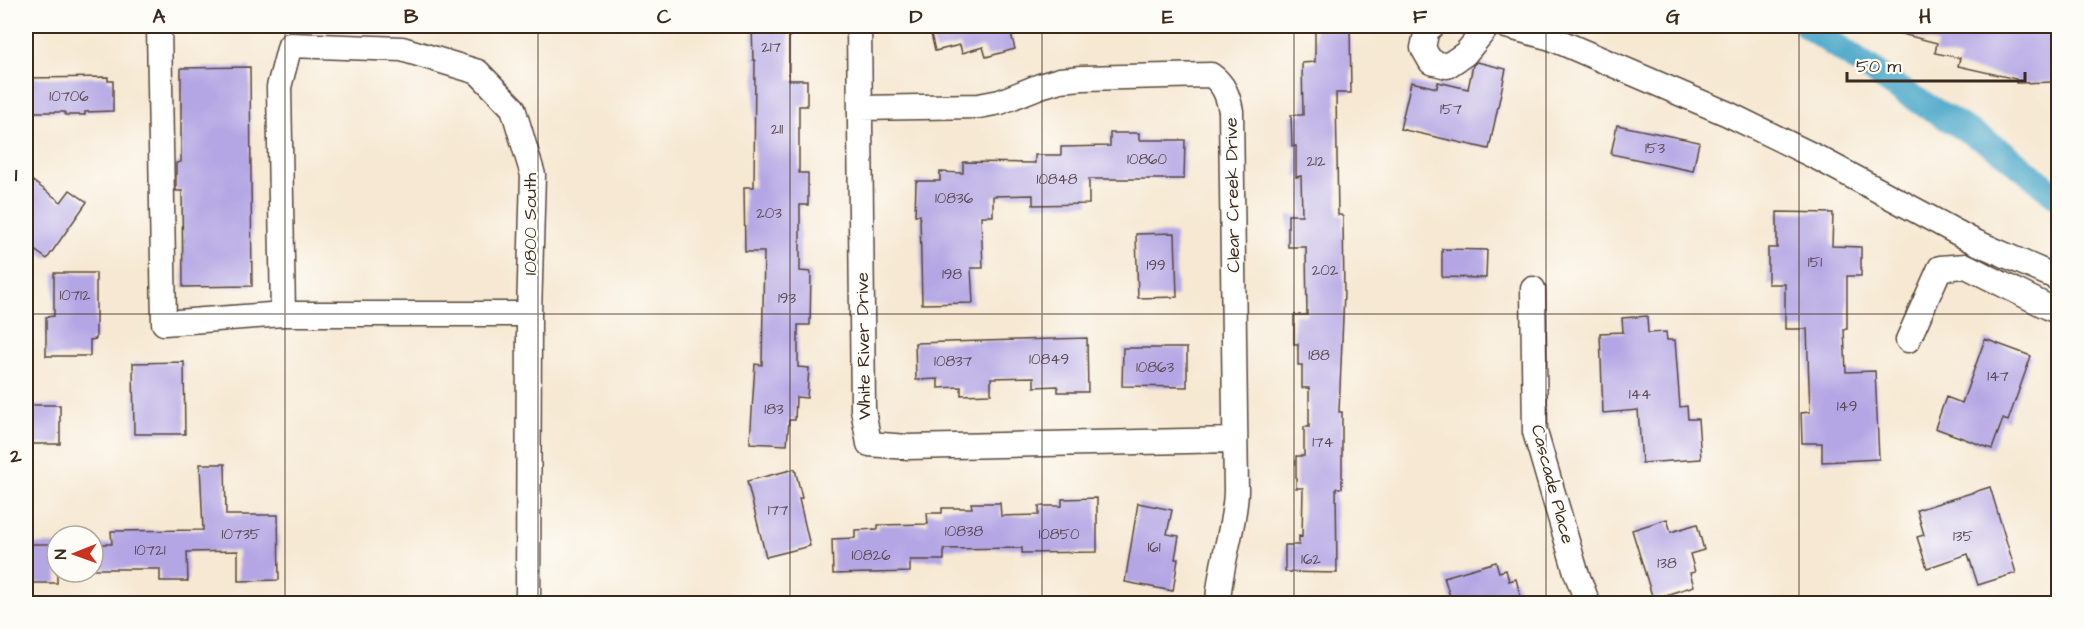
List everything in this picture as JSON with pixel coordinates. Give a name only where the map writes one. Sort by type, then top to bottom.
[{"type":"street","points":[[159,26],[164,323],[283,314],[529,314]]},
{"type":"street","name":"White River Drive","points":[[859,26],[863,409],[869,444],[907,447],[1234,440]]},
{"type":"street","points":[[1432,26],[1427,29],[1423,48],[1431,62],[1447,66],[1465,54],[1488,26]]},
{"type":"street","points":[[1506,26],[1551,38],[1728,114],[1818,158],[1973,241],[2058,278]]},
{"type":"street","name":"10800 South","points":[[283,314],[279,87],[290,45],[402,49],[478,72],[513,108],[533,175],[529,314],[528,603]]},
{"type":"street","name":"Clear Creek Drive","points":[[860,108],[979,106],[1000,102],[1060,80],[1082,78],[1211,75],[1220,81],[1231,111],[1235,510],[1221,567],[1218,603]]},
{"type":"street","points":[[1908,340],[1940,268],[1966,266],[2058,312]]},
{"type":"street","name":"Cascade Place","points":[[1533,289],[1535,432],[1576,572],[1588,603]]},
{"type":"building","points":[[752,26],[789,26],[789,80],[807,80],[807,106],[799,106],[799,173],[808,173],[808,205],[800,205],[800,271],[811,272],[810,325],[798,325],[798,367],[809,368],[807,398],[796,397],[795,420],[789,420],[787,445],[750,443],[755,364],[762,365],[764,252],[745,252],[744,187],[754,187],[755,60],[753,60]]},
{"type":"building","points":[[929,26],[1009,26],[1015,49],[986,57],[983,47],[962,53],[960,45],[935,51]]},
{"type":"building","points":[[1315,26],[1350,26],[1351,93],[1336,93],[1338,215],[1343,217],[1344,293],[1339,412],[1342,412],[1342,488],[1336,488],[1337,573],[1285,572],[1285,545],[1299,545],[1299,536],[1302,537],[1303,488],[1296,488],[1296,456],[1304,456],[1304,427],[1309,427],[1309,388],[1302,388],[1302,365],[1298,365],[1298,344],[1294,344],[1294,315],[1307,315],[1306,247],[1288,247],[1288,215],[1302,215],[1301,176],[1296,177],[1296,146],[1292,146],[1291,115],[1303,115],[1302,63],[1315,62]]},
{"type":"building","points":[[1894,26],[2058,26],[2058,82],[2016,83],[2016,79],[1958,66],[1960,58],[1935,53],[1937,43],[1894,32]]},
{"type":"building","points":[[1477,62],[1506,69],[1489,149],[1400,129],[1411,82],[1437,88],[1438,82],[1468,89],[1473,65]]},
{"type":"building","points":[[250,67],[252,286],[183,287],[182,191],[176,191],[176,163],[181,162],[181,68]]},
{"type":"building","points":[[108,77],[108,81],[113,81],[113,111],[85,112],[85,115],[65,115],[65,112],[26,112],[26,78]]},
{"type":"building","points":[[1617,125],[1699,142],[1693,171],[1611,154]]},
{"type":"building","points":[[1110,133],[1139,133],[1139,140],[1185,140],[1184,179],[1089,179],[1089,204],[1033,205],[1033,195],[993,196],[993,216],[981,216],[983,268],[971,268],[973,303],[922,304],[920,215],[915,215],[916,181],[940,181],[940,172],[963,173],[963,162],[1035,163],[1035,155],[1061,155],[1061,147],[1110,146]]},
{"type":"building","points":[[26,176],[61,202],[70,190],[87,202],[47,259],[26,244]]},
{"type":"building","points":[[1777,212],[1833,213],[1832,246],[1861,247],[1861,276],[1847,276],[1847,329],[1844,329],[1846,372],[1875,371],[1879,459],[1822,462],[1822,443],[1802,443],[1801,413],[1810,412],[1807,329],[1785,329],[1785,284],[1768,284],[1768,248],[1777,248]]},
{"type":"building","points":[[1175,233],[1177,297],[1138,298],[1136,234]]},
{"type":"building","points":[[1442,249],[1487,250],[1486,278],[1442,277]]},
{"type":"building","points":[[54,273],[96,273],[96,339],[90,340],[90,356],[46,356],[46,317],[54,316]]},
{"type":"building","points":[[1647,316],[1648,333],[1666,332],[1667,340],[1675,340],[1680,407],[1687,406],[1688,419],[1698,419],[1701,459],[1642,463],[1638,410],[1603,413],[1600,333],[1623,332],[1622,318]]},
{"type":"building","points":[[1087,338],[1088,392],[1058,392],[1058,386],[1034,387],[1034,377],[991,378],[991,394],[961,395],[961,387],[938,388],[938,379],[916,380],[915,343]]},
{"type":"building","points":[[1985,339],[2031,356],[2008,421],[2003,419],[1992,449],[1935,428],[1946,397],[1962,403]]},
{"type":"building","points":[[1123,348],[1187,348],[1187,387],[1122,386]]},
{"type":"building","points":[[184,362],[185,434],[134,434],[133,363]]},
{"type":"building","points":[[26,405],[60,405],[60,444],[26,444]]},
{"type":"building","points":[[200,464],[225,464],[226,515],[278,515],[279,580],[238,581],[238,551],[187,552],[188,581],[160,581],[160,569],[105,569],[105,544],[112,544],[111,531],[203,530]]},
{"type":"building","points":[[795,469],[802,498],[799,499],[810,546],[766,557],[747,481]]},
{"type":"building","points":[[1990,487],[2016,573],[1978,585],[1968,554],[1927,568],[1917,537],[1924,535],[1917,510]]},
{"type":"building","points":[[1097,498],[1097,552],[1022,553],[1022,548],[944,549],[944,560],[910,560],[910,572],[833,574],[832,539],[855,538],[855,530],[878,529],[878,525],[928,524],[927,513],[942,513],[942,508],[972,508],[971,503],[1000,503],[1001,516],[1039,515],[1039,506],[1062,506],[1062,499]]},
{"type":"building","points":[[1138,503],[1172,510],[1167,534],[1179,536],[1173,591],[1125,582]]},
{"type":"building","points":[[1667,519],[1671,532],[1697,524],[1704,550],[1690,554],[1695,572],[1690,573],[1694,586],[1653,599],[1632,530]]},
{"type":"building","points":[[26,544],[45,544],[45,583],[26,583]]},
{"type":"building","points":[[1496,562],[1499,572],[1506,570],[1509,581],[1516,579],[1522,603],[1452,603],[1444,577]]},
{"type":"waterway","points":[[1807,26],[1899,89],[2003,152],[2058,197]]}]
